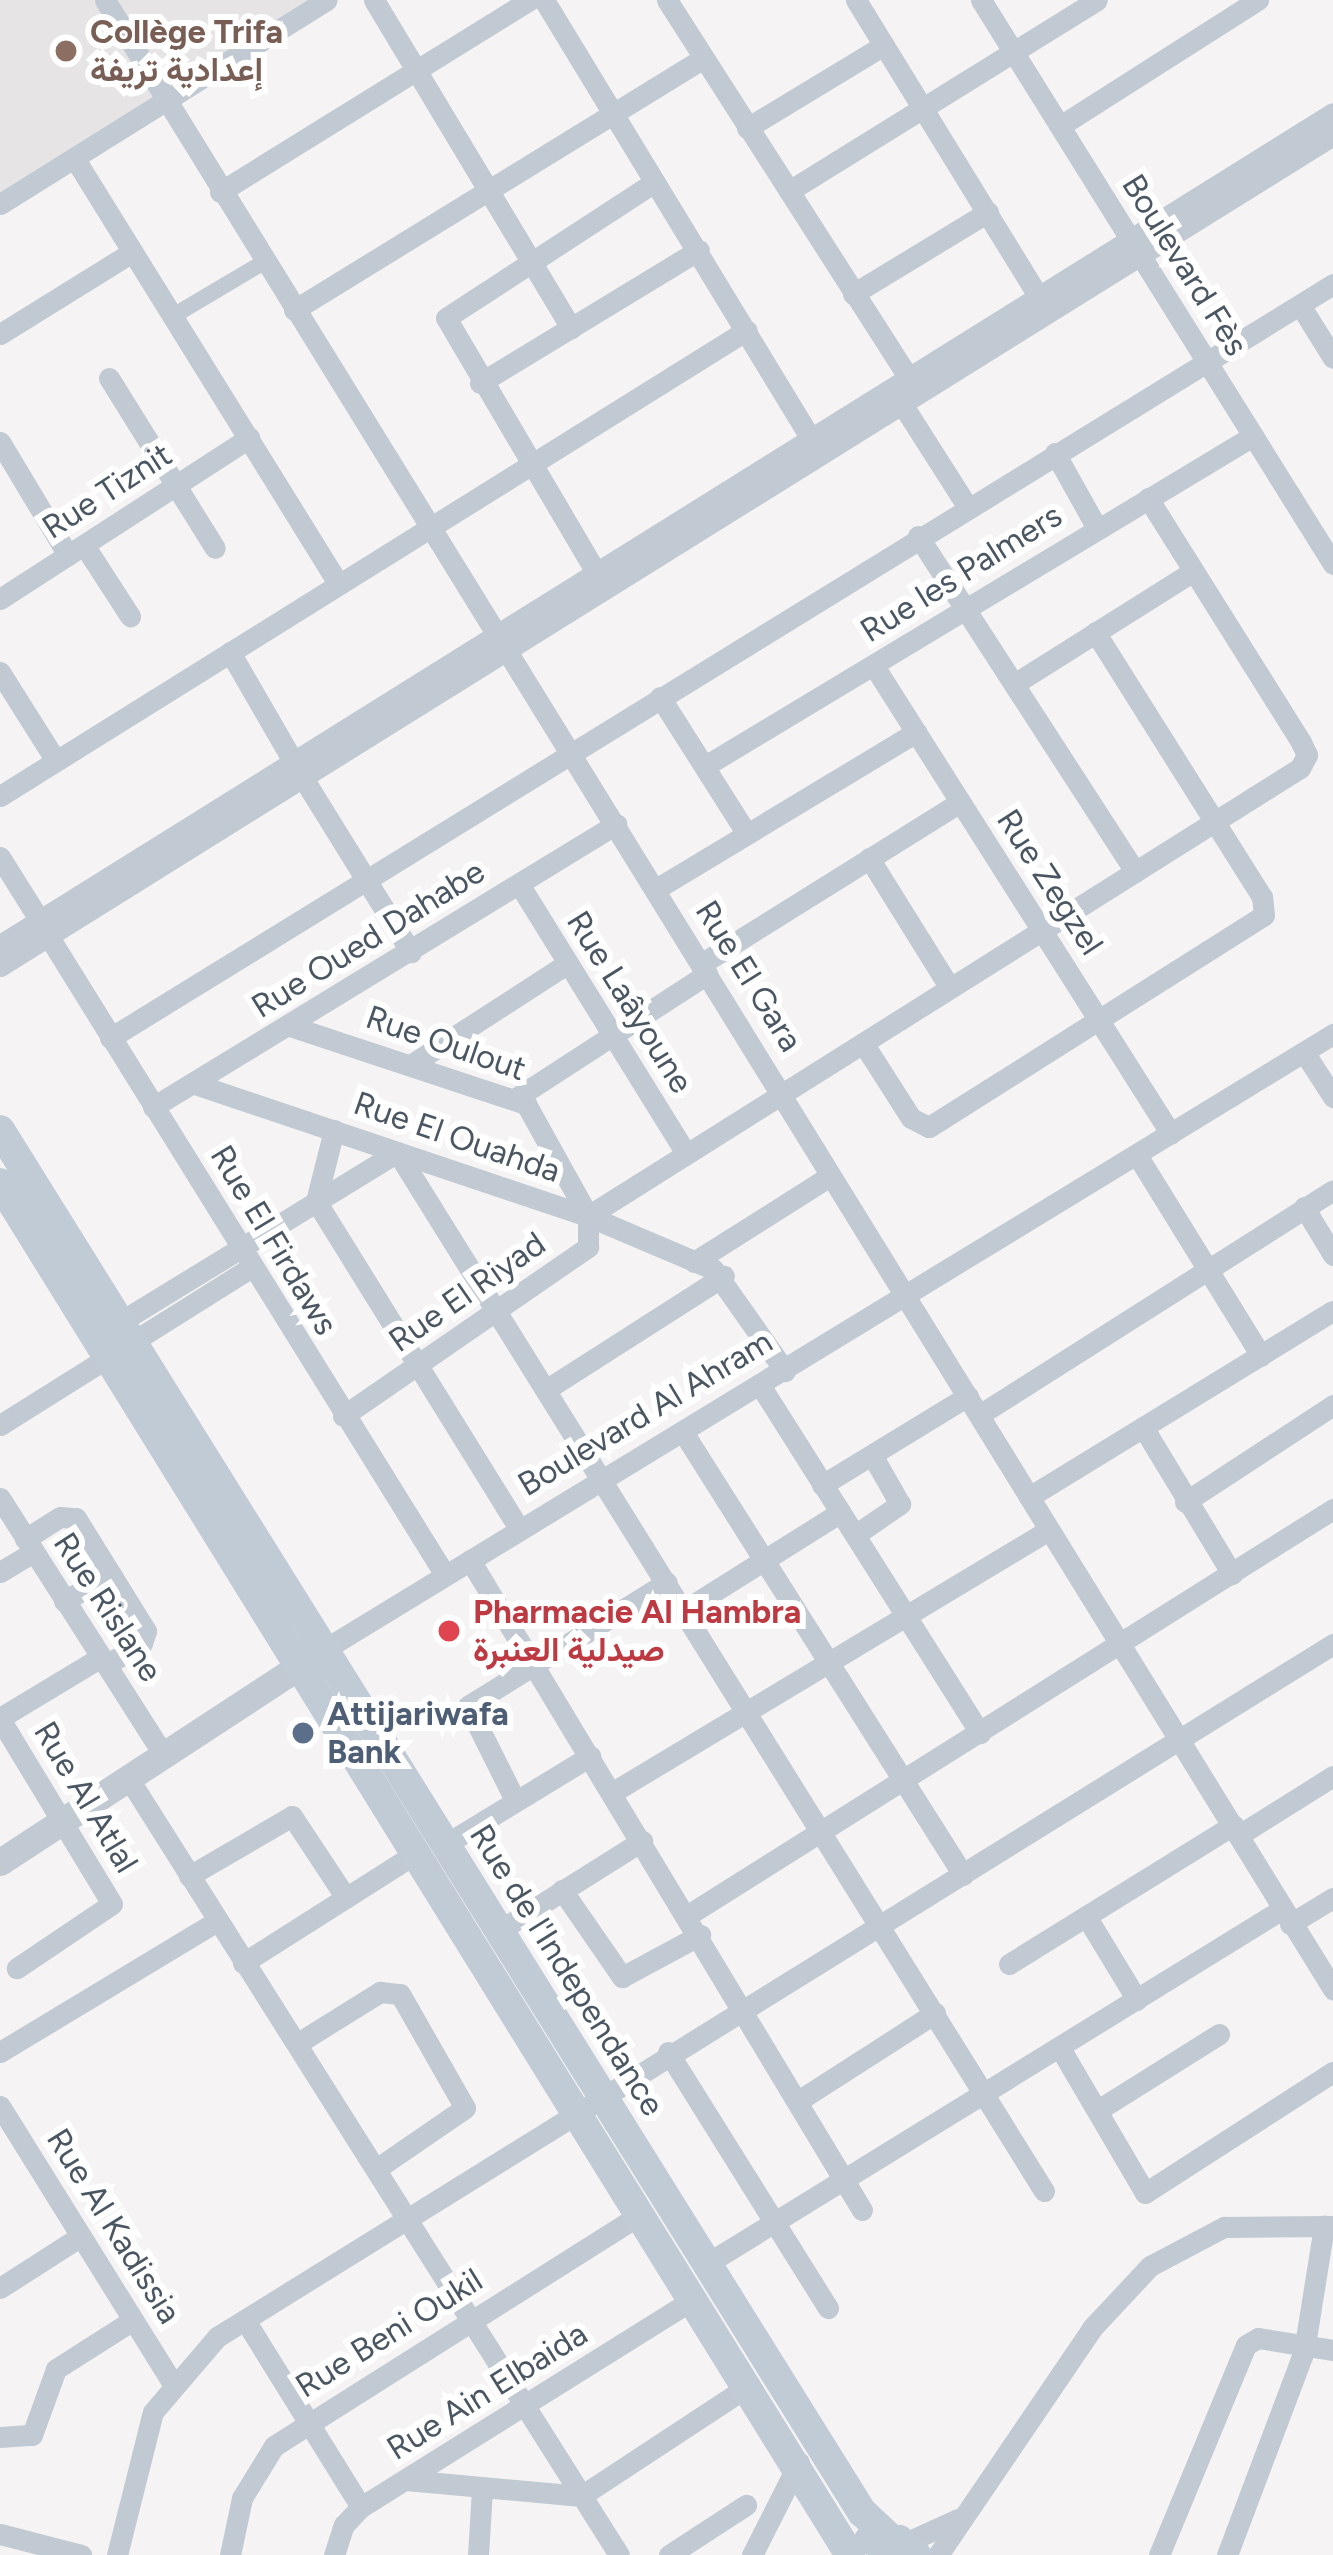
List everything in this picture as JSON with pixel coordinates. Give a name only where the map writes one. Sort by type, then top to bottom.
[{"type":"main road","name":"Rue de l'Independance","points":[[0,1130],[120,1340],[312,1657],[589,2101],[708,2264],[862,2512],[904,2545]]},
{"type":"main road","name":"Rue de l'Independance","points":[[0,1184],[120,1340]]},
{"type":"main road","name":"Rue de l'Independance","points":[[431,1848],[500,1930],[589,2101],[641,2214],[799,2462],[850,2555]]},
{"type":"main road","points":[[850,2555],[867,2541],[904,2545]]},
{"type":"street","name":"Rue El Gara","points":[[105,0],[1333,1989]]},
{"type":"street","points":[[0,204],[327,0]]},
{"type":"street","points":[[374,0],[572,328]]},
{"type":"street","points":[[220,192],[530,0]]},
{"type":"street","points":[[544,0],[812,439]]},
{"type":"street","points":[[668,0],[909,379]]},
{"type":"street","points":[[856,0],[1039,297]]},
{"type":"street","name":"Boulevard Fès","points":[[981,0],[1253,436],[1323,532],[1333,564]]},
{"type":"street","points":[[789,191],[1097,0]]},
{"type":"street","points":[[1060,126],[1258,0]]},
{"type":"street","points":[[747,128],[884,46]]},
{"type":"street","points":[[294,310],[703,58]]},
{"type":"street","points":[[0,966],[44,929],[501,644],[902,404],[1333,113]]},
{"type":"street","points":[[501,644],[596,574],[1039,297],[1333,135]]},
{"type":"street","points":[[75,159],[338,583]]},
{"type":"street","points":[[596,574],[446,318],[655,182]]},
{"type":"street","points":[[853,294],[988,212]]},
{"type":"street","points":[[480,383],[699,250]]},
{"type":"street","points":[[0,334],[132,252]]},
{"type":"street","points":[[173,316],[264,262]]},
{"type":"street","points":[[110,1038],[1333,284]]},
{"type":"street","points":[[1300,305],[1333,358]]},
{"type":"street","points":[[0,796],[747,330]]},
{"type":"street","points":[[109,378],[215,548]]},
{"type":"street","points":[[902,404],[968,506]]},
{"type":"street","name":"Rue les Palmers","points":[[705,766],[1253,436]]},
{"type":"street","name":"Rue Tiznit","points":[[0,599],[249,438]]},
{"type":"street","points":[[0,442],[76,550],[130,616]]},
{"type":"street","points":[[1055,453],[1097,528]]},
{"type":"street","points":[[588,1216],[1300,768],[1306,755],[1148,498]]},
{"type":"street","points":[[918,536],[1135,872]]},
{"type":"street","points":[[1014,684],[1192,572]]},
{"type":"street","points":[[862,1043],[911,1118],[929,1127],[1264,915],[1262,897],[1095,632]]},
{"type":"street","points":[[230,652],[411,952]]},
{"type":"street","name":"Rue Zegzel","points":[[874,666],[1171,1134]]},
{"type":"street","points":[[0,672],[56,761]]},
{"type":"street","points":[[660,697],[748,835]]},
{"type":"street","points":[[656,889],[916,732]]},
{"type":"street","points":[[516,1098],[869,858],[959,803]]},
{"type":"street","name":"Rue Oued Dahabe","points":[[153,1107],[616,824]]},
{"type":"street","name":"Rue El Firdaws","points":[[0,857],[445,1575]]},
{"type":"street","points":[[869,858],[950,988]]},
{"type":"street","name":"Rue Laâyoune","points":[[519,884],[686,1154]]},
{"type":"street","points":[[0,945],[44,929]]},
{"type":"street","points":[[412,1064],[566,965]]},
{"type":"street","name":"Rue Oulout","points":[[290,1026],[516,1098],[532,1109],[588,1216]]},
{"type":"street","name":"Boulevard Al Ahram","points":[[0,1862],[161,1751],[312,1657],[1333,1034]]},
{"type":"street","points":[[1304,1052],[1333,1097]]},
{"type":"street","name":"Rue El Ouahda","points":[[195,1084],[588,1216],[724,1276]]},
{"type":"street","points":[[334,1130],[316,1201],[520,1530]]},
{"type":"street","points":[[0,1425],[246,1258],[316,1201],[397,1152],[605,1478],[745,1713],[1044,2191]]},
{"type":"street","points":[[1137,1155],[1262,1356]]},
{"type":"street","points":[[694,1262],[830,1176]]},
{"type":"street","points":[[822,1484],[974,1406],[1333,1190]]},
{"type":"street","points":[[1304,1207],[1333,1255]]},
{"type":"street","name":"Rue El Riyad","points":[[343,1416],[588,1247],[588,1216]]},
{"type":"street","points":[[548,1389],[724,1276],[784,1371]]},
{"type":"street","points":[[1028,1497],[1333,1311]]},
{"type":"street","points":[[760,1385],[980,1733]]},
{"type":"street","points":[[1185,1502],[1333,1406]]},
{"type":"street","points":[[1143,1427],[1232,1574]]},
{"type":"street","points":[[682,1432],[963,1875]]},
{"type":"street","points":[[856,1535],[900,1504],[872,1455]]},
{"type":"street","name":"Rue Rislane","points":[[0,1498],[161,1751]]},
{"type":"street","points":[[688,1915],[1121,1647],[1333,1509]]},
{"type":"street","points":[[683,1611],[841,1513]]},
{"type":"street","points":[[0,1572],[60,1517],[76,1518],[146,1638],[0,1718]]},
{"type":"street","points":[[614,1792],[1047,1531]]},
{"type":"street","points":[[470,1560],[862,2210]]},
{"type":"street","points":[[64,1601],[111,1574]]},
{"type":"street","points":[[514,1800],[468,1706],[667,1582]]},
{"type":"street","points":[[117,2555],[140,2445],[172,2382],[244,2320],[589,2101],[882,1926],[1333,1643]]},
{"type":"street","name":"Rue Al Atlal","points":[[0,1718],[110,1910],[17,1968]]},
{"type":"street","points":[[244,1963],[590,1756]]},
{"type":"street","points":[[127,1776],[379,2167],[619,2555]]},
{"type":"street","points":[[1010,1964],[1333,1776]]},
{"type":"street","points":[[189,1876],[292,1816],[346,1898]]},
{"type":"street","points":[[500,1930],[642,1840]]},
{"type":"street","points":[[562,1890],[622,1977],[700,1935]]},
{"type":"street","points":[[708,2264],[1137,2000],[1286,1917],[1333,1898]]},
{"type":"street","points":[[1086,1916],[1137,2000]]},
{"type":"street","points":[[0,2052],[217,1921]]},
{"type":"street","points":[[298,2042],[380,1992],[400,1994],[465,2108],[379,2167]]},
{"type":"street","points":[[798,2101],[935,2013]]},
{"type":"street","points":[[1098,2110],[1219,2034]]},
{"type":"street","points":[[1060,2048],[1145,2193],[1333,2072]]},
{"type":"street","points":[[668,2052],[828,2308]]},
{"type":"street","name":"Rue Al Kadissia","points":[[0,2106],[172,2382]]},
{"type":"street","points":[[0,2151],[20,2138]]},
{"type":"street","name":"Rue Beni Oukil","points":[[230,2555],[253,2476],[308,2420],[641,2214]]},
{"type":"street","points":[[938,2555],[1093,2328],[1161,2257],[1224,2227],[1329,2226],[1304,2351],[1227,2555]]},
{"type":"street","points":[[0,2288],[81,2236]]},
{"type":"street","name":"Rue Ain Elbaida","points":[[334,2555],[344,2525],[361,2507],[528,2407],[695,2298]]},
{"type":"street","points":[[0,2437],[32,2435],[56,2369],[134,2320]]},
{"type":"street","points":[[244,2320],[361,2507]]},
{"type":"street","points":[[1159,2555],[1246,2345],[1258,2338],[1304,2351],[1333,2350]]},
{"type":"street","points":[[406,2480],[581,2496],[750,2385]]},
{"type":"street","points":[[752,2555],[799,2462]]},
{"type":"street","points":[[478,2555],[482,2490]]},
{"type":"street","points":[[669,2555],[746,2505]]},
{"type":"street","points":[[904,2545],[959,2518]]},
{"type":"street","points":[[0,2534],[81,2555]]},
{"type":"shaded area","name":"Collège Trifa إعدادية تريفة","points":[[0,0],[325,0],[0,194]]},
{"type":"place","name":"Collège Trifa إعدادية تريفة","points":[[66,51]]},
{"type":"place","name":"Pharmacie Al Hambra صيدلية العنبرة","points":[[449,1631]]},
{"type":"place","name":"Attijariwafa Bank","points":[[303,1733]]}]
